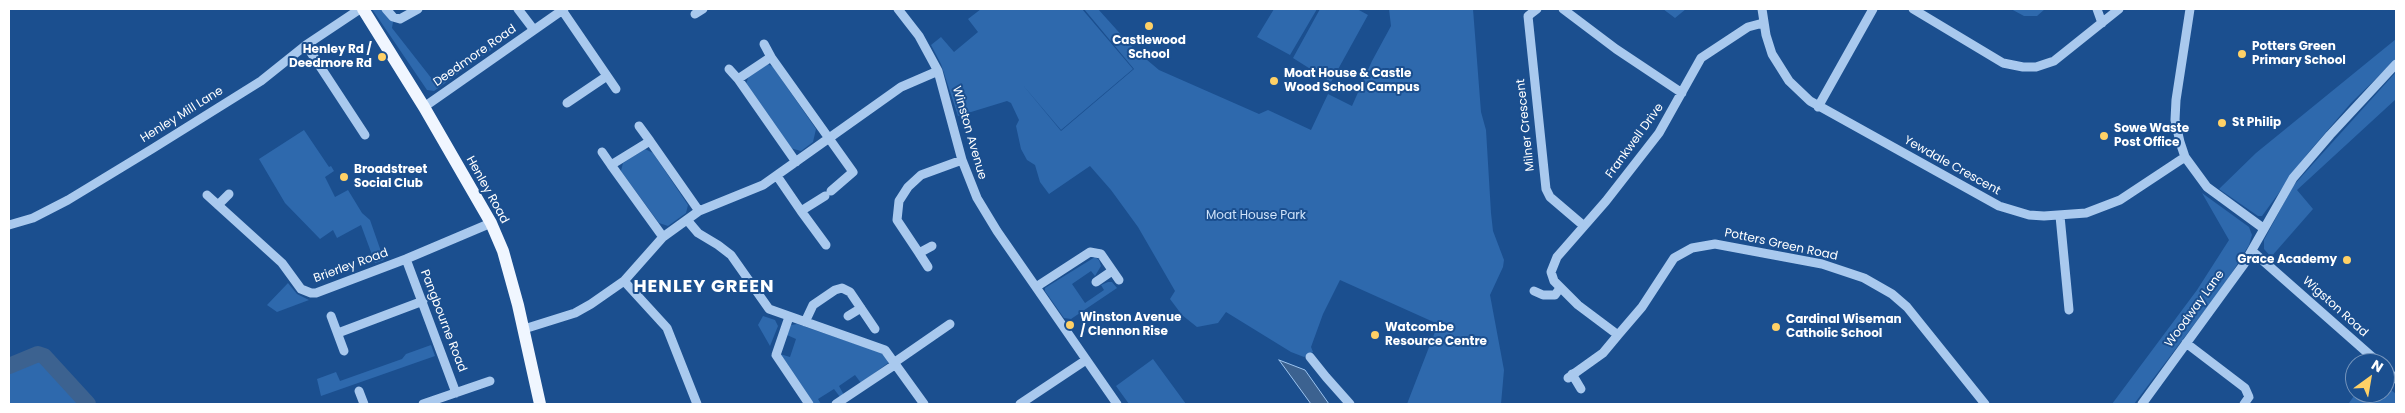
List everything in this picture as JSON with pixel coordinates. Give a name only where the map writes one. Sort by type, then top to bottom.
[{"type":"main road","name":"Henley Road","points":[[361,9],[424,106],[491,224],[503,251],[524,329],[540,404]]},
{"type":"street","name":"Henley Mill Lane","points":[[9,225],[33,218],[68,200],[260,81],[306,45],[361,9]]},
{"type":"street","points":[[386,9],[393,18],[400,19],[418,9]]},
{"type":"street","points":[[518,9],[534,30]]},
{"type":"street","points":[[563,9],[616,88]]},
{"type":"street","name":"Deedmore Road","points":[[424,106],[563,9]]},
{"type":"street","points":[[695,14],[703,9]]},
{"type":"street","name":"Winston Avenue","points":[[898,9],[911,24],[938,71],[962,160],[977,198],[1117,404]]},
{"type":"street","name":"Milner Crescent","points":[[1537,9],[1528,16],[1544,179],[1550,197],[1584,226]]},
{"type":"street","points":[[1563,9],[1682,93]]},
{"type":"street","name":"Yewdale Crescent","points":[[1762,9],[1763,23],[1769,45],[1780,69],[1800,93],[1818,107],[1987,201],[2029,215],[2060,216],[2086,213],[2120,200],[2185,157]]},
{"type":"street","points":[[1818,107],[1873,9]]},
{"type":"street","points":[[1913,9],[2003,63],[2023,68],[2036,67],[2054,61],[2119,9]]},
{"type":"street","points":[[2097,9],[2102,22]]},
{"type":"street","points":[[2190,9],[2175,109],[2177,131],[2185,157],[2207,187],[2263,228]]},
{"type":"street","name":"Frankwell Drive","points":[[1560,288],[1551,272],[1557,257],[1659,133],[1700,58],[1748,27],[1763,23]]},
{"type":"street","points":[[764,44],[827,137],[854,172],[828,193],[801,211]]},
{"type":"street","points":[[306,45],[365,135]]},
{"type":"street","points":[[738,79],[771,57]]},
{"type":"street","name":"Woodway Lane","points":[[2142,404],[2252,251],[2263,228],[2293,178],[2396,64]]},
{"type":"street","points":[[729,69],[796,162]]},
{"type":"street","points":[[524,329],[576,313],[605,296],[624,281],[663,237],[699,211],[754,190],[777,176],[827,137],[901,86],[938,71]]},
{"type":"street","points":[[567,103],[607,76]]},
{"type":"street","points":[[639,126],[699,211]]},
{"type":"street","points":[[611,165],[650,141]]},
{"type":"street","points":[[602,152],[663,237]]},
{"type":"street","points":[[928,267],[897,220],[899,201],[908,187],[922,175],[962,160]]},
{"type":"street","points":[[777,176],[826,245]]},
{"type":"street","points":[[218,205],[228,194]]},
{"type":"street","name":"Brierley Road","points":[[207,195],[282,263],[298,286],[306,292],[316,293],[491,224]]},
{"type":"street","points":[[2060,216],[2069,310]]},
{"type":"street","points":[[687,220],[698,233],[718,245],[731,256],[769,309],[885,350],[924,404]]},
{"type":"street","name":"Potters Green Road","points":[[1582,390],[1570,376],[1603,353],[1642,307],[1666,268],[1681,253],[1704,245],[1715,244],[1822,264],[1864,278],[1883,288],[1906,308],[1985,404]]},
{"type":"street","points":[[919,253],[932,246]]},
{"type":"street","name":"Wigston Road","points":[[2252,251],[2368,353]]},
{"type":"street","points":[[1036,287],[1090,252],[1101,254],[1118,280]]},
{"type":"street","name":"Pangbourne Road","points":[[406,259],[456,393]]},
{"type":"street","points":[[1096,282],[1112,271]]},
{"type":"street","points":[[624,281],[666,328],[697,404]]},
{"type":"street","points":[[805,322],[813,305],[839,288],[850,292],[875,329]]},
{"type":"street","points":[[1534,291],[1543,295],[1555,294],[1560,288],[1594,318],[1618,335]]},
{"type":"street","points":[[338,333],[423,301]]},
{"type":"street","points":[[848,316],[861,308]]},
{"type":"street","points":[[331,316],[344,351]]},
{"type":"street","points":[[789,316],[776,355],[809,404]]},
{"type":"street","points":[[836,404],[950,324]]},
{"type":"street","points":[[2186,343],[2245,388],[2249,397],[2244,404]]},
{"type":"street","points":[[1310,356],[1350,404]]},
{"type":"street","points":[[1020,404],[1086,360]]},
{"type":"street","points":[[423,404],[490,381]]},
{"type":"street","points":[[360,391],[364,404]]},
{"type":"green space","points":[[372,9],[382,9],[393,22],[392,28],[432,79],[496,43],[501,43],[434,91],[427,90]]},
{"type":"green space","name":"Moat House Park","points":[[981,9],[1082,9],[1133,69],[1061,130],[1022,84],[1061,131],[1134,69],[1084,9],[1098,9],[1134,49],[1159,70],[1259,114],[1268,110],[1311,130],[1328,94],[1352,106],[1372,61],[1391,26],[1389,9],[1473,9],[1481,112],[1486,130],[1493,231],[1504,260],[1503,267],[1490,295],[1504,370],[1501,404],[1407,404],[1438,324],[1340,280],[1323,314],[1311,347],[1313,352],[1304,357],[1291,352],[1226,312],[1218,323],[1197,327],[1182,315],[1170,299],[1175,291],[1138,227],[1111,190],[1090,166],[1049,194],[1040,182],[1035,165],[1027,160],[1021,149],[1016,126],[1019,120],[1011,103],[1007,101],[958,116],[941,64],[931,45],[941,37],[954,52],[978,32],[968,19]]},
{"type":"green space","points":[[1274,9],[1317,9],[1290,55],[1257,37]]},
{"type":"green space","points":[[1320,9],[1357,9],[1368,15],[1331,82],[1293,58]]},
{"type":"green space","points":[[1663,9],[1686,9],[1675,18]]},
{"type":"green space","points":[[2011,9],[2045,9],[2037,16],[2024,16]]},
{"type":"green space","points":[[2396,39],[2396,59],[2351,103],[2308,153],[2262,216],[2258,216],[2219,189],[2256,153]]},
{"type":"green space","points":[[768,64],[773,67],[816,129],[813,142],[801,151],[790,148],[746,84],[749,75]]},
{"type":"green space","points":[[2396,72],[2396,99],[2297,190],[2313,209],[2271,257],[2264,249],[2264,240],[2293,186]]},
{"type":"green space","points":[[304,130],[329,167],[331,166],[334,171],[325,177],[335,197],[348,190],[362,213],[370,220],[384,260],[375,263],[361,225],[337,238],[333,230],[320,239],[285,203],[259,159]]},
{"type":"green space","points":[[645,149],[653,153],[688,205],[686,213],[668,226],[659,223],[621,171],[623,163]]},
{"type":"green space","points":[[2202,193],[2249,227],[2252,235],[2249,245],[2227,281],[2134,404],[2112,404],[2197,290],[2229,240]]},
{"type":"green space","points":[[1095,257],[1099,260],[1101,266],[1095,276],[1091,271],[1072,284],[1085,303],[1104,290],[1101,285],[1112,282],[1117,288],[1071,319],[1064,318],[1045,291],[1045,288]]},
{"type":"green space","points":[[288,283],[297,294],[309,300],[277,312],[267,305]]},
{"type":"green space","points":[[763,316],[775,320],[778,326],[770,346],[758,325]]},
{"type":"green space","points":[[797,324],[882,353],[887,357],[888,363],[861,383],[855,375],[839,386],[844,395],[840,397],[834,389],[818,399],[821,404],[813,404],[780,354],[790,357],[796,339],[787,335],[791,325]]},
{"type":"green space","points":[[431,345],[435,356],[321,396],[317,379],[336,372],[340,381],[402,359],[406,354]]},
{"type":"green space","points":[[37,357],[42,359],[83,404],[9,404],[9,371]]},
{"type":"green space","points":[[1153,359],[1186,404],[1129,404],[1116,386]]},
{"type":"green space","points":[[2395,393],[2396,404],[2349,403],[2395,403]]},
{"type":"shaded area","points":[[1279,360],[1305,370],[1329,404],[1311,404]]},
{"type":"waterway","points":[[9,366],[38,354],[44,356],[88,404]]},
{"type":"place","name":"Castlewood School","points":[[1149,26]]},
{"type":"place","name":"Potters Green Primary School","points":[[2242,54]]},
{"type":"place","name":"Henley Rd / Deedmore Rd","points":[[382,57]]},
{"type":"place","name":"Moat House & Castle Wood School Campus","points":[[1274,81]]},
{"type":"place","name":"St Philip","points":[[2222,123]]},
{"type":"place","name":"Sowe Waste Post Office","points":[[2104,136]]},
{"type":"place","name":"Broadstreet Social Club","points":[[344,177]]},
{"type":"place","name":"Grace Academy","points":[[2347,260]]},
{"type":"place","name":"Winston Avenue / Clennon Rise","points":[[1070,325]]},
{"type":"place","name":"Cardinal Wiseman Catholic School","points":[[1776,327]]},
{"type":"place","name":"Watcombe Resource Centre","points":[[1375,335]]},
{"type":"district","name":"HENLEY GREEN","points":[[704,287]]}]
